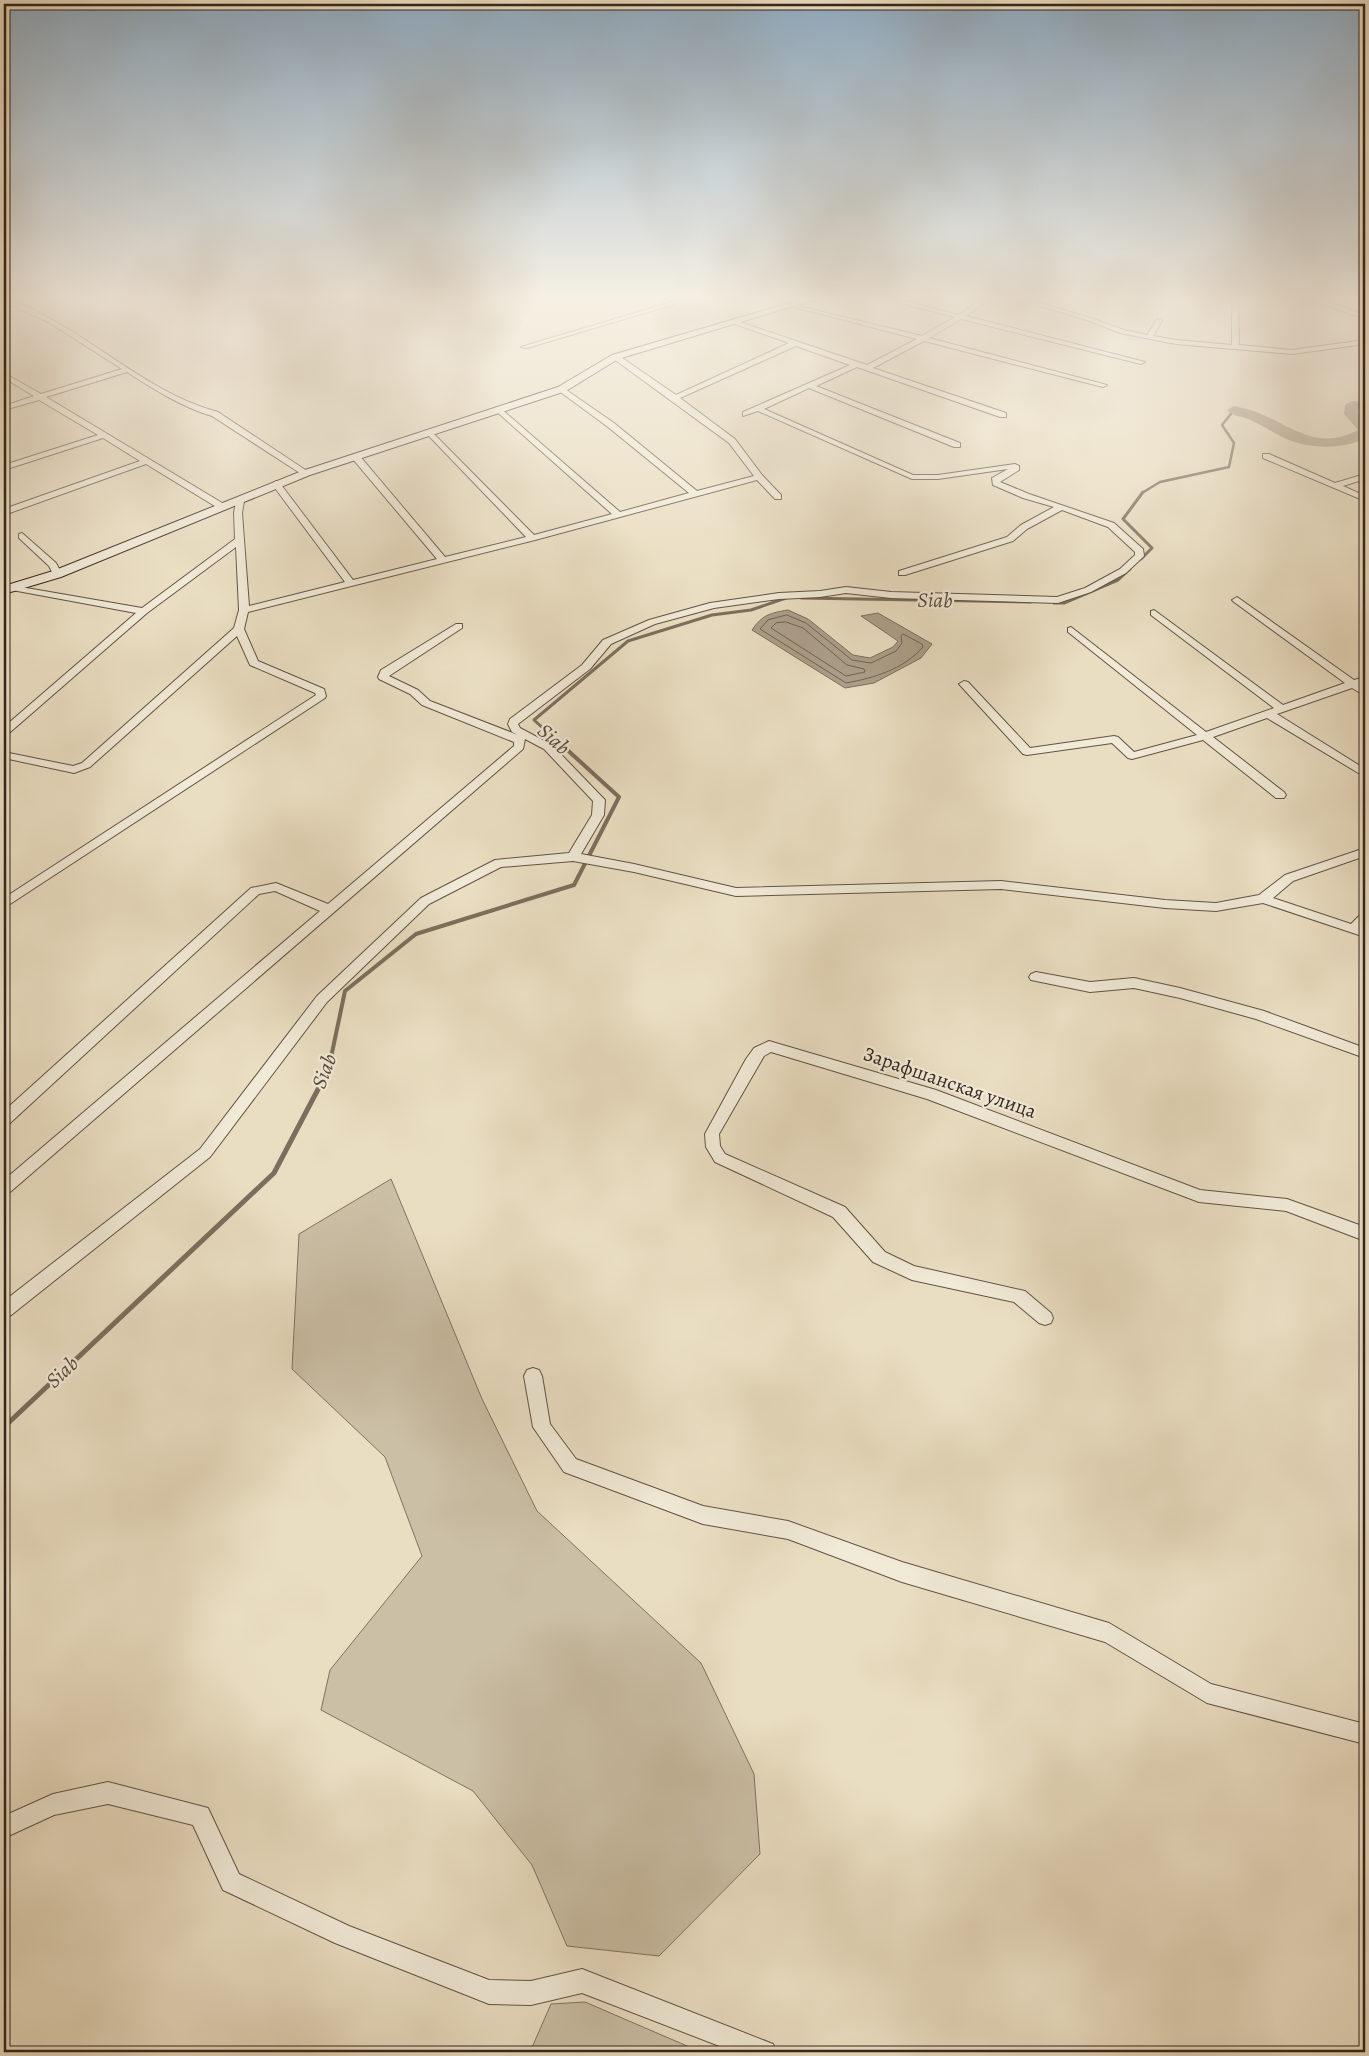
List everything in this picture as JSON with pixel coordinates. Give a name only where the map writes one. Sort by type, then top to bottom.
[{"type":"street","points":[[32,392],[221,506]]},
{"type":"street","points":[[4,408],[56,392]]},
{"type":"street","points":[[166,392],[204,411],[215,414],[306,473]]},
{"type":"street","points":[[8,588],[57,574],[306,473],[553,392]]},
{"type":"street","points":[[566,392],[611,425],[695,494]]},
{"type":"street","points":[[666,392],[732,442],[778,497]]},
{"type":"street","points":[[675,398],[689,392]]},
{"type":"street","points":[[746,414],[797,392]]},
{"type":"street","points":[[825,392],[957,445]]},
{"type":"street","points":[[940,392],[1003,414]]},
{"type":"street","points":[[499,409],[619,515]]},
{"type":"street","points":[[509,730],[514,720],[586,667],[594,654],[608,642],[652,622],[713,605],[779,596],[820,594],[846,590],[891,595],[1058,600],[1088,590],[1123,571],[1139,556],[1140,551],[1111,525],[1026,496],[996,483],[995,480],[999,477],[1016,468],[1012,466],[938,477],[912,477],[759,409]]},
{"type":"street","points":[[430,432],[532,538]]},
{"type":"street","points":[[4,468],[105,435]]},
{"type":"street","points":[[355,456],[443,560]]},
{"type":"street","points":[[1266,456],[1365,500]]},
{"type":"street","points":[[4,512],[147,461]]},
{"type":"street","points":[[1335,486],[1365,476]]},
{"type":"street","points":[[244,610],[532,538],[760,477]]},
{"type":"street","points":[[276,484],[351,584]]},
{"type":"street","points":[[4,755],[74,770],[86,765],[239,629],[244,610],[238,513],[240,501]]},
{"type":"street","points":[[902,573],[1010,539],[1024,527],[1061,507]]},
{"type":"street","points":[[22,536],[53,565],[57,574]]},
{"type":"street","points":[[5,730],[144,611],[241,539]]},
{"type":"street","points":[[8,588],[144,611]]},
{"type":"street","points":[[1237,600],[1365,693]]},
{"type":"street","points":[[1154,613],[1282,709]]},
{"type":"street","points":[[459,626],[385,672],[383,677],[414,692],[426,703],[509,730],[548,747],[599,800],[598,815],[573,857]]},
{"type":"street","points":[[4,904],[321,696],[320,691],[254,663],[239,629]]},
{"type":"street","points":[[1072,630],[1280,796]]},
{"type":"street","points":[[964,684],[1027,752],[1114,739],[1132,756],[1204,736],[1365,680]]},
{"type":"street","points":[[1269,714],[1365,774]]},
{"type":"street","points":[[4,1189],[11,1173],[329,910],[519,747],[520,740],[509,730]]},
{"type":"street","points":[[1263,899],[1289,878],[1365,852]]},
{"type":"street","points":[[4,1311],[205,1153],[322,999],[425,901],[498,863],[573,857],[634,868],[736,892],[1001,885],[1165,904],[1216,907],[1263,899],[1360,931],[1365,917]]},
{"type":"street","points":[[4,1120],[255,891],[276,887],[329,910]]},
{"type":"street","points":[[1036,977],[1090,987],[1134,983],[1180,993],[1259,1015],[1365,1053]]},
{"type":"street","name":"Зарафшанская улица","points":[[1045,1318],[1019,1296],[954,1280],[912,1273],[879,1257],[838,1212],[720,1158],[713,1147],[712,1134],[751,1062],[759,1052],[770,1046],[931,1094],[1199,1196],[1287,1206],[1365,1234]]},
{"type":"street","points":[[533,1376],[542,1427],[570,1466],[703,1515],[788,1530],[902,1572],[1109,1633],[1207,1693],[1365,1734]]},
{"type":"street","points":[[4,1827],[53,1805],[108,1793],[200,1816],[231,1882],[343,1935],[489,1992],[531,1993],[582,1982],[766,2052]]},
{"type":"shaded area","points":[[391,1179],[482,1399],[537,1511],[701,1663],[754,1774],[760,1854],[659,1956],[567,1946],[532,1865],[473,1791],[321,1710],[330,1670],[422,1556],[385,1457],[292,1369],[299,1234]]},
{"type":"shaded area","points":[[585,2002],[701,2052],[530,2052],[551,2004]]},
{"type":"water","points":[[788,610],[808,619],[853,655],[870,658],[893,647],[898,641],[861,616],[878,613],[932,644],[921,658],[874,683],[845,688],[752,630],[759,621],[767,616]]},
{"type":"waterway","name":"Siab","points":[[1365,405],[1352,405],[1351,414],[1365,430]]},
{"type":"waterway","name":"Siab","points":[[1142,493],[1160,482],[1229,467],[1234,443],[1222,425],[1234,410]]},
{"type":"waterway","name":"Siab","points":[[1234,410],[1252,415],[1292,436],[1313,442],[1348,441],[1365,432]]},
{"type":"waterway","name":"Siab","points":[[1141,559],[1152,548],[1123,519],[1142,493]]},
{"type":"waterway","name":"Siab","points":[[1054,603],[1064,603],[1118,580],[1130,569]]},
{"type":"waterway","name":"Siab","points":[[564,747],[534,720],[628,641],[712,615],[751,610],[786,598]]},
{"type":"waterway","name":"Siab","points":[[801,598],[1031,602]]},
{"type":"waterway","name":"Siab","points":[[324,1077],[329,1067],[345,991],[416,934],[574,885],[619,797],[563,746]]},
{"type":"waterway","name":"Siab","points":[[4,1427],[274,1173],[325,1076]]}]
